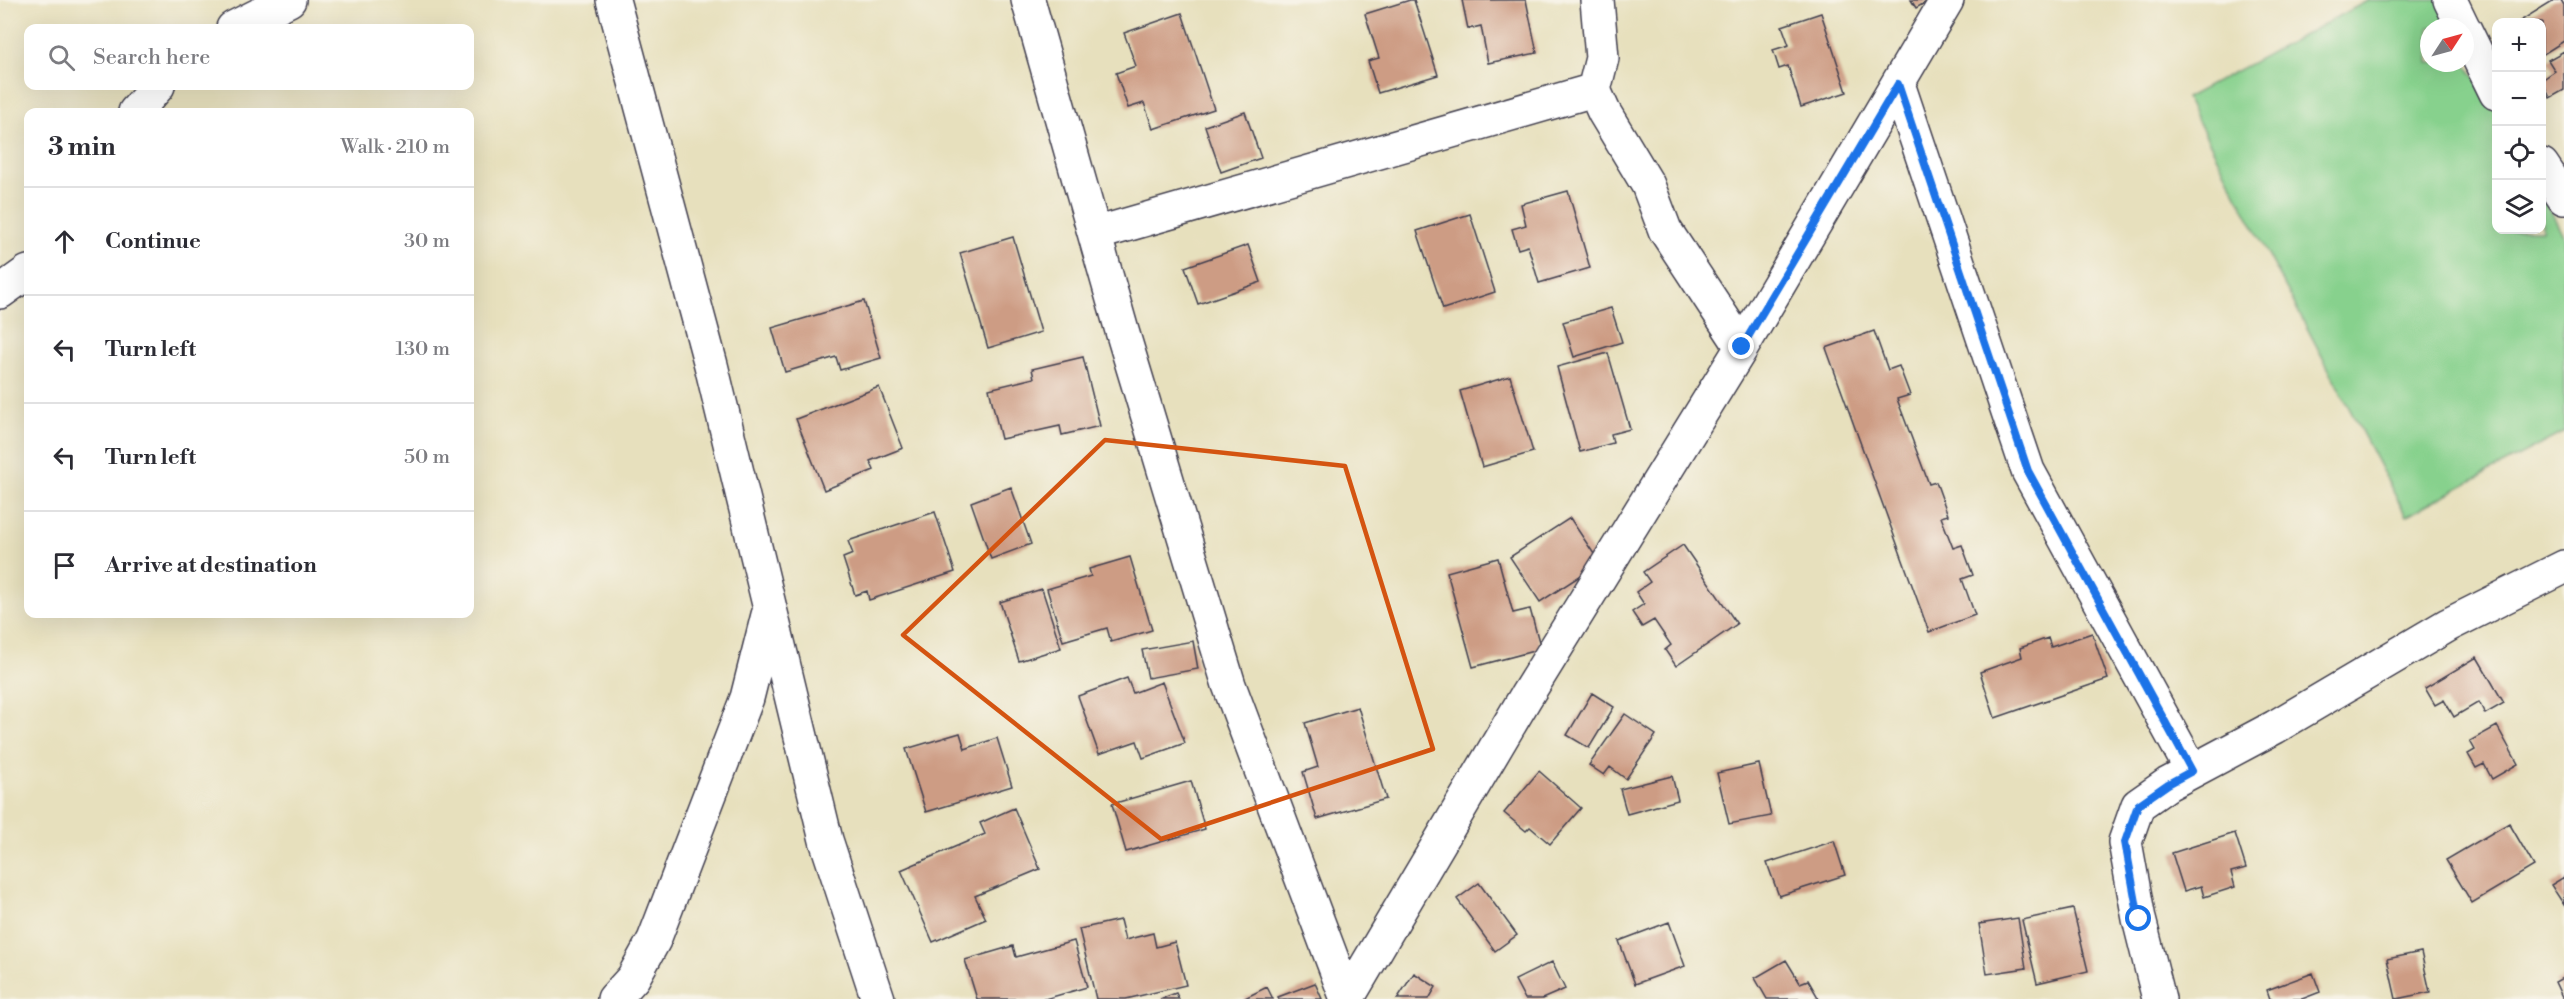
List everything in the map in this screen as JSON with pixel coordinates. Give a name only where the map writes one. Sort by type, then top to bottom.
[{"type":"street","points":[[241,24],[289,0]]},
{"type":"street","points":[[613,0],[711,365],[826,840],[878,999]]},
{"type":"street","points":[[1028,0],[1229,685],[1347,999]]},
{"type":"street","points":[[1597,0],[1602,58],[1594,90],[1604,112],[1648,185],[1665,230],[1742,347]]},
{"type":"street","points":[[1347,999],[1525,698],[1742,347],[1947,0]]},
{"type":"street","points":[[2450,0],[2459,18]]},
{"type":"street","points":[[2474,49],[2492,85]]},
{"type":"street","points":[[1898,84],[2028,471],[2192,771]]},
{"type":"street","points":[[139,108],[154,90]]},
{"type":"street","points":[[1095,234],[1594,90]]},
{"type":"street","points":[[2546,172],[2564,198]]},
{"type":"street","points":[[0,292],[24,275]]},
{"type":"street","points":[[2158,999],[2139,919],[2125,842],[2138,805],[2168,784],[2276,727],[2448,625],[2564,567]]},
{"type":"street","points":[[614,999],[633,978],[654,940],[747,698],[770,611]]},
{"type":"highlighted area","points":[[1105,440],[1345,466],[1433,749],[1161,839],[903,635]]},
{"type":"green space","points":[[2369,0],[2439,0],[2449,18],[2420,18],[2420,72],[2471,72],[2492,103],[2492,234],[2546,234],[2546,202],[2564,237],[2564,432],[2406,516],[2186,98]]},
{"type":"building","points":[[1414,0],[1438,75],[1378,93],[1368,61],[1379,58],[1365,14]]},
{"type":"building","points":[[1462,0],[1526,0],[1537,53],[1488,63],[1481,26],[1468,29]]},
{"type":"building","points":[[1911,0],[1930,0],[1916,8]]},
{"type":"building","points":[[2554,0],[2561,0],[2564,5],[2564,41],[2546,52],[2546,18],[2525,18]]},
{"type":"building","points":[[1182,13],[1214,109],[1153,129],[1144,103],[1128,108],[1116,73],[1136,66],[1124,33]]},
{"type":"building","points":[[1821,13],[1847,92],[1801,107],[1788,66],[1779,69],[1773,50],[1789,45],[1782,26]]},
{"type":"building","points":[[2564,51],[2564,90],[2550,98],[2546,89],[2546,77],[2555,71],[2548,60]]},
{"type":"building","points":[[1245,112],[1261,158],[1221,172],[1205,126]]},
{"type":"building","points":[[1568,191],[1590,268],[1539,283],[1528,246],[1518,249],[1512,229],[1526,225],[1521,204]]},
{"type":"building","points":[[1470,214],[1495,292],[1443,309],[1417,231]]},
{"type":"building","points":[[1013,237],[1041,332],[988,348],[960,253]]},
{"type":"building","points":[[1248,245],[1261,282],[1198,304],[1185,267]]},
{"type":"building","points":[[864,301],[881,358],[840,370],[836,357],[785,372],[772,328]]},
{"type":"building","points":[[1611,308],[1622,342],[1574,357],[1563,322]]},
{"type":"building","points":[[1874,331],[1888,370],[1899,366],[1910,395],[1897,399],[1929,484],[1936,482],[1948,515],[1941,517],[1953,548],[1962,545],[1973,575],[1962,579],[1975,615],[1929,632],[1826,348]]},
{"type":"building","points":[[1608,353],[1630,429],[1611,434],[1613,443],[1580,452],[1557,367]]},
{"type":"building","points":[[1083,357],[1100,426],[1062,435],[1060,426],[1001,439],[989,389],[1034,378],[1032,369]]},
{"type":"building","points":[[1510,376],[1533,452],[1482,467],[1460,391]]},
{"type":"building","points":[[879,387],[903,448],[870,461],[874,470],[824,490],[796,419]]},
{"type":"building","points":[[1011,487],[1031,544],[991,559],[971,502]]},
{"type":"building","points":[[935,512],[955,572],[869,600],[867,591],[855,595],[843,558],[853,554],[848,541]]},
{"type":"building","points":[[1570,518],[1600,563],[1540,602],[1510,557]]},
{"type":"building","points":[[1683,545],[1737,624],[1676,666],[1665,650],[1671,645],[1654,620],[1642,627],[1632,612],[1644,604],[1636,592],[1650,582],[1643,572]]},
{"type":"building","points":[[1130,557],[1152,630],[1111,642],[1107,628],[1063,641],[1047,589],[1091,576],[1089,569]]},
{"type":"building","points":[[1498,558],[1513,613],[1530,609],[1541,649],[1473,667],[1447,572]]},
{"type":"building","points":[[1042,589],[1061,648],[1019,661],[1000,602]]},
{"type":"building","points":[[2092,633],[2108,679],[1995,718],[1980,672],[2022,657],[2020,648],[2048,638],[2051,647]]},
{"type":"building","points":[[1193,641],[1198,669],[1148,678],[1142,650]]},
{"type":"building","points":[[2477,657],[2504,703],[2485,714],[2479,702],[2454,717],[2444,700],[2435,705],[2425,688]]},
{"type":"building","points":[[1127,678],[1133,693],[1162,682],[1185,743],[1143,758],[1137,741],[1099,754],[1078,696]]},
{"type":"building","points":[[1592,693],[1614,707],[1589,748],[1567,735]]},
{"type":"building","points":[[1358,707],[1386,799],[1317,819],[1303,772],[1318,767],[1305,723]]},
{"type":"building","points":[[1625,714],[1656,735],[1626,779],[1610,767],[1604,775],[1589,765]]},
{"type":"building","points":[[2497,726],[2518,764],[2492,779],[2484,764],[2476,768],[2468,754],[2475,750],[2470,741]]},
{"type":"building","points":[[960,733],[965,749],[997,738],[1012,786],[926,812],[906,749]]},
{"type":"building","points":[[1759,764],[1771,816],[1729,824],[1717,773]]},
{"type":"building","points":[[1539,771],[1581,808],[1550,844],[1530,827],[1526,831],[1504,813]]},
{"type":"building","points":[[1672,776],[1678,800],[1627,814],[1620,789]]},
{"type":"building","points":[[1191,781],[1205,829],[1126,852],[1112,804]]},
{"type":"building","points":[[1014,808],[1040,869],[975,896],[986,919],[933,942],[901,870],[985,834],[980,823]]},
{"type":"building","points":[[2509,823],[2534,866],[2472,903],[2446,860]]},
{"type":"building","points":[[2235,833],[2246,868],[2231,872],[2235,887],[2204,897],[2201,886],[2184,891],[2172,853]]},
{"type":"building","points":[[1834,841],[1845,875],[1779,896],[1767,863]]},
{"type":"building","points":[[2564,877],[2564,905],[2551,885]]},
{"type":"building","points":[[1479,883],[1517,935],[1495,951],[1457,899]]},
{"type":"building","points":[[2073,909],[2088,971],[2037,983],[2022,920]]},
{"type":"building","points":[[2018,918],[2026,968],[1987,974],[1979,924]]},
{"type":"building","points":[[1120,920],[1125,940],[1153,933],[1156,947],[1175,942],[1186,985],[1126,999],[1096,999],[1079,929]]},
{"type":"building","points":[[1669,922],[1685,966],[1635,984],[1619,941]]},
{"type":"building","points":[[1074,941],[1087,987],[1045,999],[977,999],[965,960],[1013,946],[1016,957]]},
{"type":"building","points":[[2421,952],[2430,992],[2396,999],[2387,959]]},
{"type":"building","points":[[1786,960],[1800,983],[1808,980],[1819,999],[1767,999],[1755,978]]},
{"type":"building","points":[[1552,962],[1565,989],[1542,999],[1525,999],[1515,980]]},
{"type":"building","points":[[1414,973],[1436,987],[1429,999],[1397,999]]},
{"type":"building","points":[[2313,973],[2320,992],[2302,999],[2270,999],[2267,990]]},
{"type":"building","points":[[2564,977],[2564,999],[2563,999],[2555,982]]},
{"type":"building","points":[[1315,983],[1322,999],[1279,999],[1278,997]]},
{"type":"building","points":[[1267,987],[1273,999],[1243,999]]},
{"type":"building","points":[[1176,993],[1179,999],[1160,999]]},
{"type":"route","points":[[1742,347],[1898,84],[2028,471],[2192,771],[2138,805],[2125,842],[2139,919]]}]
